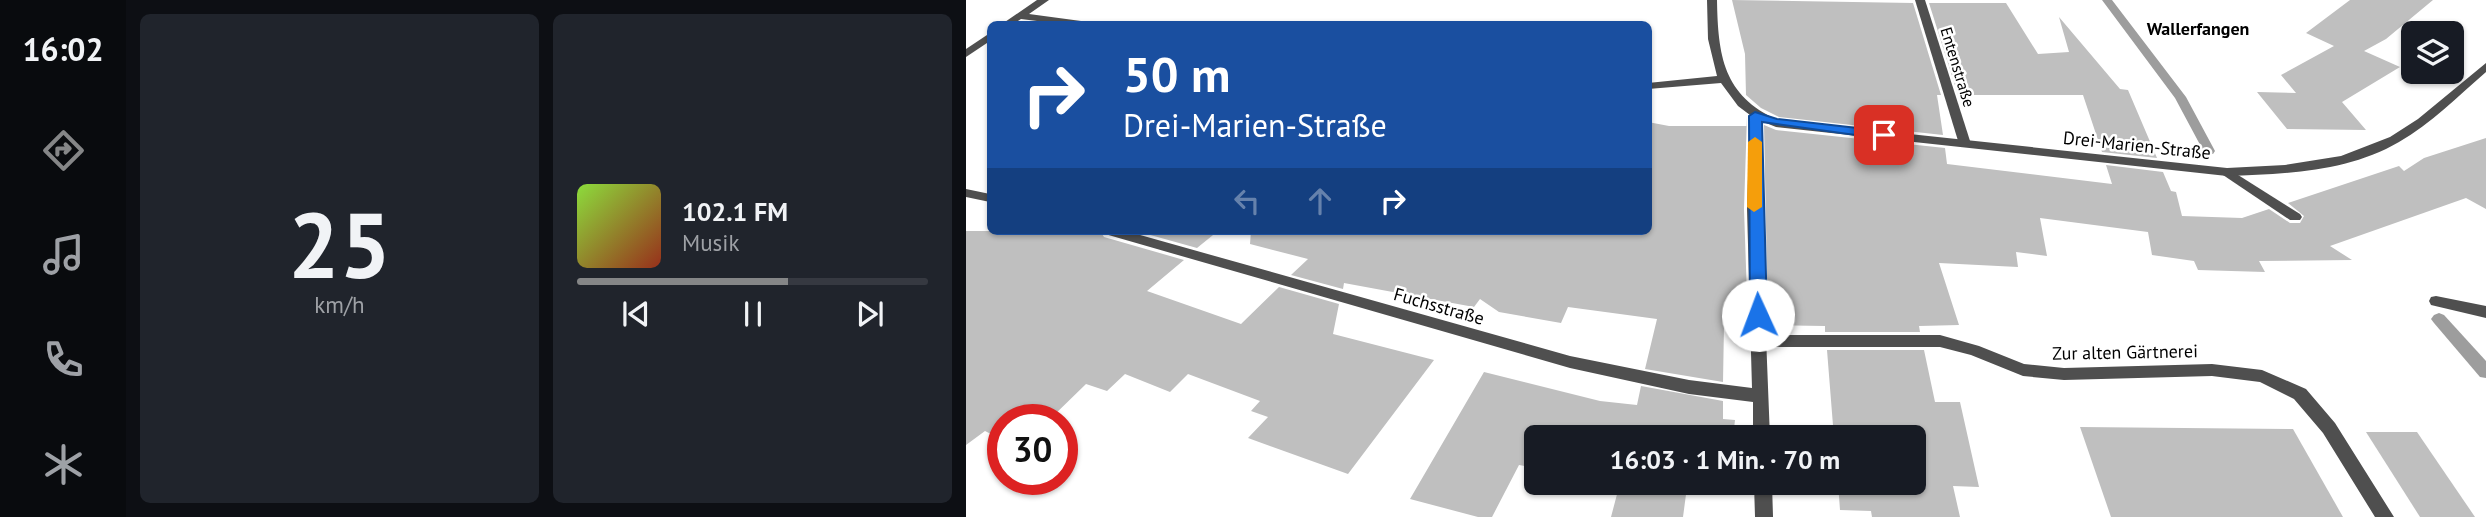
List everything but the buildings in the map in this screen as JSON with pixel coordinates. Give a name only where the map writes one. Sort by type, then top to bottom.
[{"type":"street","points":[[1011,21],[1044,0]]},
{"type":"street","points":[[1712,0],[1714,46],[1723,79],[1738,103],[1755,116],[1754,209],[1762,425]]},
{"type":"street","name":"Entenstraße","points":[[1920,0],[1965,144]]},
{"type":"street","points":[[1018,16],[1057,21]]},
{"type":"street","points":[[966,54],[971,44]]},
{"type":"street","name":"Drei-Marien-Straße","points":[[1755,116],[1776,122],[2227,172],[2284,171],[2334,162],[2381,147],[2420,121],[2486,66]]},
{"type":"street","points":[[1652,86],[1723,79]]},
{"type":"street","points":[[2227,172],[2295,216]]},
{"type":"street","points":[[966,193],[987,197]]},
{"type":"street","name":"Fuchsstraße","points":[[1124,235],[1570,362],[1689,387],[1762,396]]},
{"type":"street","points":[[2436,301],[2486,312]]},
{"type":"street","name":"Zur alten Gärtnerei","points":[[1759,341],[1940,341],[1974,350],[2023,370],[2064,374],[2213,370],[2262,376],[2300,394],[2329,428],[2385,517]]},
{"type":"street","points":[[1763,495],[1764,517]]},
{"type":"waterway","points":[[2107,0],[2180,97],[2209,151]]},
{"type":"waterway","points":[[2439,319],[2486,372]]},
{"type":"slow traffic","points":[[1754,207],[1755,142]]},
{"type":"district","name":"Wallerfangen","points":[[2198,28]]},
{"type":"route","points":[[1758,315],[1754,209],[1755,116],[1776,122],[1884,135]]}]
